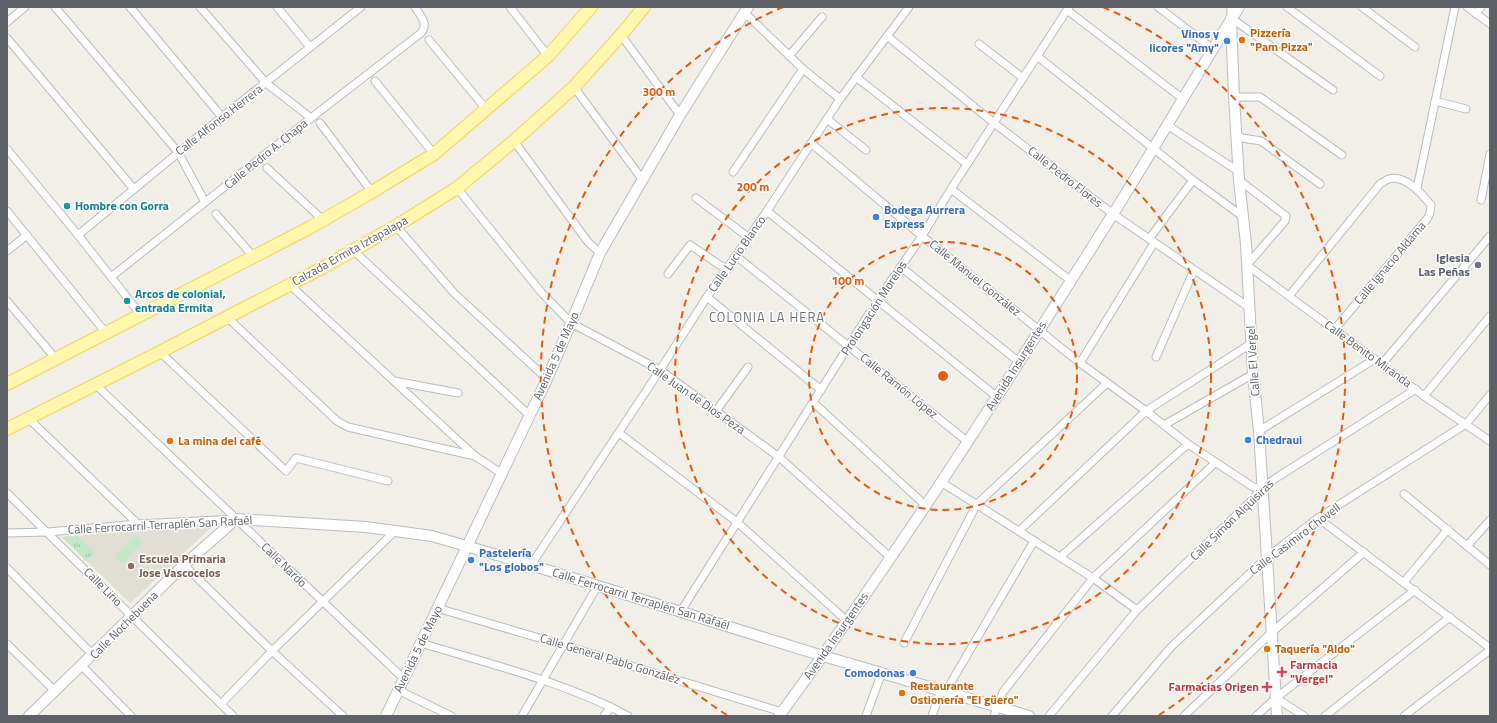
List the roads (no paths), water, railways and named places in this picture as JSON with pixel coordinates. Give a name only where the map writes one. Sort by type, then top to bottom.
[{"type":"main road","points":[[7,384],[323,220],[434,154],[548,56],[591,7]]},
{"type":"main road","name":"Calzada Ermita Iztapalapa","points":[[7,429],[228,318],[354,251],[457,188],[514,141],[574,87],[622,36],[644,7]]},
{"type":"main road","points":[[7,374],[27,374]]},
{"type":"street","points":[[7,22],[25,7]]},
{"type":"street","points":[[55,7],[178,152],[206,202]]},
{"type":"street","points":[[130,7],[222,117]]},
{"type":"street","points":[[200,7],[266,83],[311,118]]},
{"type":"street","points":[[277,7],[310,47]]},
{"type":"street","name":"Calle Alfonso Herrera","points":[[78,235],[133,188],[310,47],[352,9],[361,7]]},
{"type":"street","name":"Calle Pedro A. Chapa","points":[[111,277],[311,118],[421,33],[424,30],[424,20],[415,7]]},
{"type":"street","points":[[510,7],[548,56]]},
{"type":"street","name":"Calle Lucio Blanco","points":[[531,565],[707,297],[767,211],[840,98],[909,7]]},
{"type":"street","points":[[1158,7],[1213,50]]},
{"type":"street","name":"Calle El Vergel","points":[[1230,7],[1232,18],[1236,137],[1242,216],[1248,265],[1253,374],[1277,716]]},
{"type":"street","name":"Avenida Insurgentes","points":[[780,714],[823,656],[968,442],[1154,148],[1238,7]]},
{"type":"street","points":[[1287,7],[1380,76]]},
{"type":"street","points":[[1362,7],[1415,47]]},
{"type":"street","points":[[1417,188],[1455,7]]},
{"type":"street","points":[[1466,7],[1490,24]]},
{"type":"street","points":[[1476,14],[1481,7]]},
{"type":"street","points":[[1068,8],[1183,99]]},
{"type":"street","name":"Prolongación Morelos","points":[[681,611],[849,346],[922,236],[1068,8]]},
{"type":"street","points":[[746,10],[789,56],[840,98]]},
{"type":"street","name":"Avenida 5 de Mayo","points":[[386,716],[468,546],[501,472],[530,416],[600,253],[680,114],[746,10]]},
{"type":"street","points":[[789,56],[822,17]]},
{"type":"street","points":[[1232,18],[1333,90]]},
{"type":"street","points":[[622,36],[680,114]]},
{"type":"street","name":"Calle Pedro Flores","points":[[887,36],[994,123],[1113,214],[1250,308]]},
{"type":"street","points":[[7,38],[133,188]]},
{"type":"street","points":[[429,40],[486,109]]},
{"type":"street","points":[[979,44],[1023,78]]},
{"type":"street","points":[[1038,56],[1193,180],[1242,216]]},
{"type":"street","points":[[733,172],[803,69]]},
{"type":"street","points":[[856,77],[967,164]]},
{"type":"street","points":[[375,81],[434,154]]},
{"type":"street","points":[[574,87],[642,179]]},
{"type":"street","points":[[1234,97],[1260,97],[1342,155]]},
{"type":"street","points":[[1435,101],[1466,109]]},
{"type":"street","points":[[827,119],[866,150]]},
{"type":"street","points":[[320,123],[372,192]]},
{"type":"street","points":[[1167,125],[1239,176],[1286,216],[1285,221],[1248,265]]},
{"type":"street","points":[[1236,137],[1262,141],[1320,184]]},
{"type":"street","points":[[514,141],[588,242],[600,253]]},
{"type":"street","name":"Calle Manuel González","points":[[811,142],[922,236],[1080,363],[1188,444],[1254,487],[1262,488]]},
{"type":"street","points":[[7,149],[142,315]]},
{"type":"street","points":[[1481,200],[1490,154]]},
{"type":"street","points":[[267,168],[323,220]]},
{"type":"street","name":"Calle Ignacio Aldama","points":[[1289,296],[1380,184],[1388,179],[1398,178],[1417,188],[1431,205],[1427,219],[1334,330]]},
{"type":"street","points":[[1080,363],[1151,241],[1193,180]]},
{"type":"street","name":"Calle Juan de Dios Peza","points":[[457,188],[541,292],[571,323],[660,370],[716,411],[779,458],[890,557]]},
{"type":"street","points":[[951,189],[1070,280]]},
{"type":"street","points":[[696,198],[748,237]]},
{"type":"street","points":[[7,211],[106,333]]},
{"type":"street","points":[[767,211],[997,397]]},
{"type":"street","points":[[216,214],[253,256]]},
{"type":"street","points":[[396,226],[454,293],[547,379]]},
{"type":"street","points":[[7,251],[27,235]]},
{"type":"street","points":[[1382,364],[1490,236]]},
{"type":"street","points":[[668,274],[690,245],[727,270]]},
{"type":"street","points":[[354,251],[530,416]]},
{"type":"street","name":"Calle Ramón López","points":[[736,256],[968,442]]},
{"type":"street","name":"Calle Benito Miranda","points":[[1248,265],[1424,396],[1490,441]]},
{"type":"street","points":[[900,267],[1019,362]]},
{"type":"street","points":[[1156,357],[1194,270]]},
{"type":"street","points":[[290,285],[475,456],[501,472]]},
{"type":"street","points":[[707,297],[821,390]]},
{"type":"street","points":[[7,301],[56,359]]},
{"type":"street","points":[[1424,396],[1490,316]]},
{"type":"street","points":[[228,318],[337,421],[348,426],[475,456]]},
{"type":"street","points":[[1018,531],[1146,411],[1252,343]]},
{"type":"street","points":[[160,352],[286,471],[296,458],[388,481]]},
{"type":"street","points":[[1258,431],[1375,359]]},
{"type":"street","points":[[716,411],[748,367]]},
{"type":"street","points":[[1164,425],[1253,374]]},
{"type":"street","points":[[394,381],[458,393]]},
{"type":"street","points":[[904,642],[976,504],[1107,383]]},
{"type":"street","name":"Calle Nardo","points":[[95,384],[403,678]]},
{"type":"street","name":"Calle Simón Alquisiras","points":[[1049,716],[1137,610],[1252,500],[1262,488],[1416,389]]},
{"type":"street","name":"Calle Casimiro Chovell","points":[[1112,716],[1171,647],[1266,558],[1318,518],[1466,424],[1490,395]]},
{"type":"street","points":[[814,403],[925,505]]},
{"type":"street","points":[[28,418],[138,524]]},
{"type":"street","points":[[619,433],[737,522],[847,621]]},
{"type":"street","points":[[1060,557],[1188,444]]},
{"type":"street","points":[[996,711],[1003,692],[1093,578],[1216,463]]},
{"type":"street","points":[[941,482],[1093,578],[1137,610]]},
{"type":"street","name":"Calle Lirio","points":[[7,493],[233,716]]},
{"type":"street","points":[[1404,494],[1490,565]]},
{"type":"street","name":"Calle Ferrocarril Terraplén San Rafaél","points":[[7,533],[48,532],[138,524],[236,518],[353,526],[432,536],[598,585],[823,656],[882,672],[943,691],[996,711],[1029,716]]},
{"type":"street","name":"Calle Nochebuena","points":[[34,714],[55,691],[184,565],[236,518]]},
{"type":"street","points":[[1318,518],[1415,590],[1490,649],[1404,716]]},
{"type":"street","points":[[1467,546],[1490,520]]},
{"type":"street","points":[[1404,582],[1448,529]]},
{"type":"street","points":[[221,704],[272,651],[394,532]]},
{"type":"street","points":[[932,716],[943,691],[1034,541]]},
{"type":"street","points":[[1184,716],[1271,632],[1364,552]]},
{"type":"street","points":[[184,565],[272,651],[343,716]]},
{"type":"street","points":[[7,568],[93,655]]},
{"type":"street","points":[[522,716],[598,585]]},
{"type":"street","points":[[1256,716],[1276,698],[1415,590]]},
{"type":"street","name":"Calle General Pablo González","points":[[437,608],[563,645],[780,714]]},
{"type":"street","points":[[1325,716],[1450,617]]},
{"type":"street","points":[[421,643],[574,691],[628,716]]},
{"type":"street","points":[[7,644],[55,691]]},
{"type":"street","points":[[82,666],[131,716]]},
{"type":"street","points":[[866,716],[882,672]]},
{"type":"street","points":[[398,690],[452,716]]},
{"type":"street","points":[[1276,698],[1304,716]]},
{"type":"street","points":[[604,716],[610,707]]},
{"type":"place","name":"Pizzería \"Pam Pizza\"","points":[[1242,40]]},
{"type":"place","name":"Vinos y licores \"Amy\"","points":[[1227,41]]},
{"type":"place","name":"Hombre con Gorra","points":[[67,206]]},
{"type":"place","name":"Bodega Aurrera Express","points":[[876,217]]},
{"type":"place","name":"Iglesia Las Peñas","points":[[1478,265]]},
{"type":"place","name":"Arcos de colonial, entrada Ermita","points":[[127,301]]},
{"type":"place","name":"Chedraui","points":[[1248,440]]},
{"type":"place","name":"La mina del café","points":[[170,441]]},
{"type":"place","name":"Pastelería \"Los globos\"","points":[[471,560]]},
{"type":"place","name":"Escuela Primaria Jose Vascocelos","points":[[131,566]]},
{"type":"place","name":"Taquería \"Aldo\"","points":[[1267,649]]},
{"type":"place","name":"Farmacia \"Vergel\"","points":[[1282,672]]},
{"type":"place","name":"Comodonas","points":[[913,673]]},
{"type":"place","name":"Farmacias Origen","points":[[1267,687]]},
{"type":"place","name":"Restaurante Ostionería \"El güero\"","points":[[902,693]]},
{"type":"district","name":"COLONIA LA HERA","points":[[767,317]]}]
